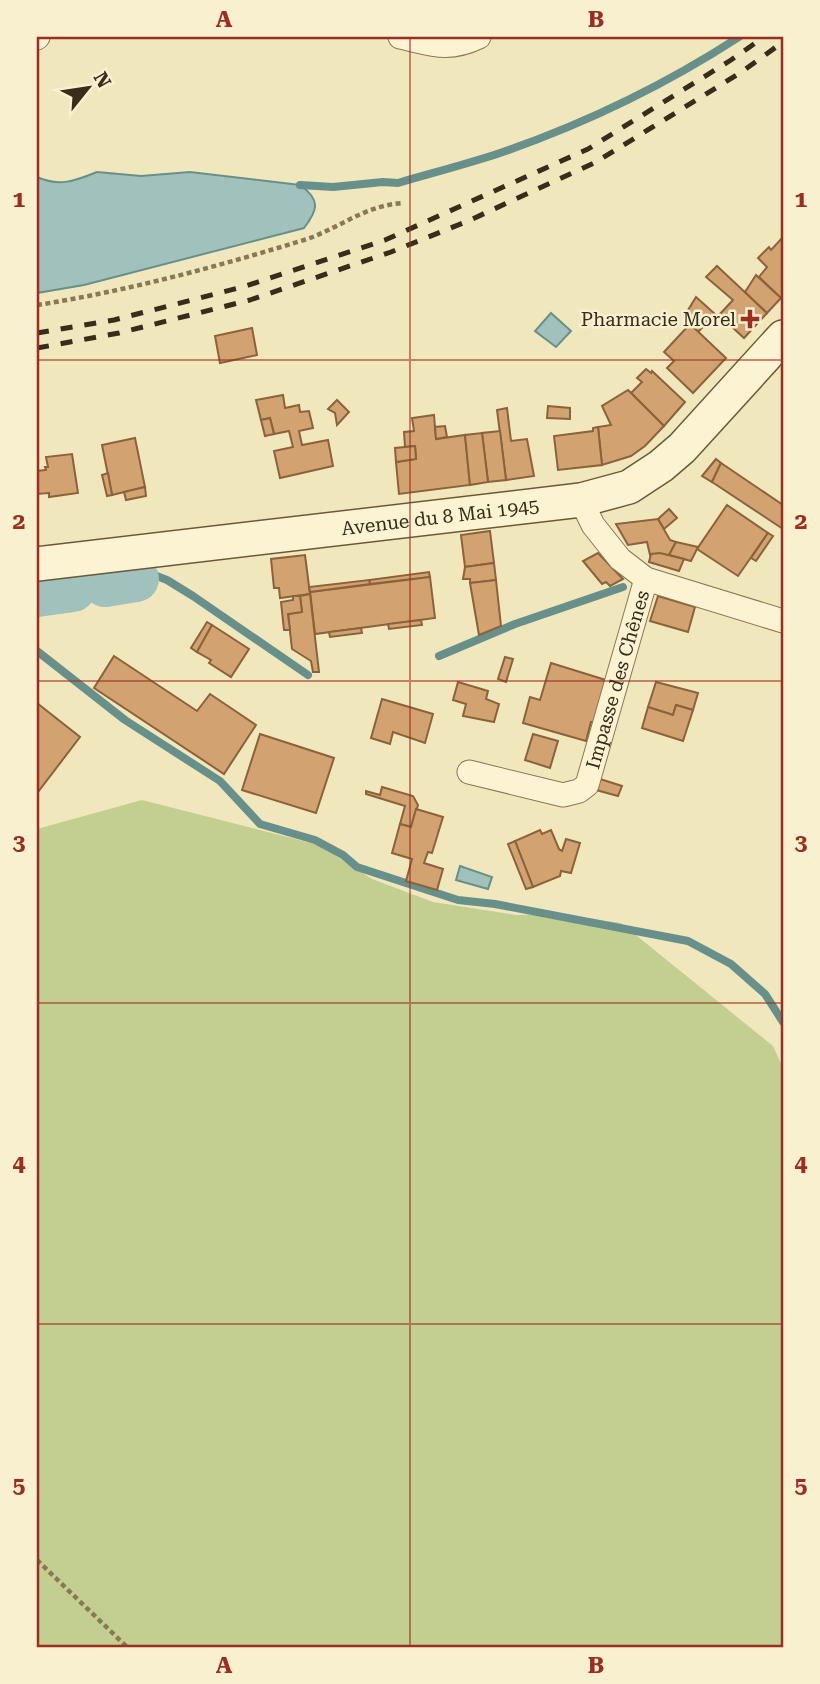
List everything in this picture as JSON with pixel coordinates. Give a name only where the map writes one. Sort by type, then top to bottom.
[{"type":"main road","name":"Avenue du 8 Mai 1945","points":[[37,564],[581,500],[629,487],[682,448],[783,337]]},
{"type":"street","points":[[400,37],[444,47],[462,45],[479,37]]},
{"type":"street","points":[[581,500],[593,525],[620,559],[646,579],[783,621]]},
{"type":"street","name":"Impasse des Chênes","points":[[469,772],[563,794],[579,791],[587,785],[646,579]]},
{"type":"path","points":[[37,305],[110,292],[234,261],[309,239],[369,210],[388,204],[404,203]]},
{"type":"path","points":[[37,1560],[127,1647]]},
{"type":"green space","points":[[142,800],[319,845],[372,879],[433,902],[516,915],[558,914],[621,923],[773,1046],[783,1068],[783,1647],[37,1647],[37,829]]},
{"type":"water","points":[[97,172],[141,176],[190,172],[300,185],[307,190],[315,205],[304,228],[84,285],[37,293],[37,177],[53,182],[67,182]]},
{"type":"water","points":[[551,313],[571,331],[556,347],[535,331]]},
{"type":"water","points":[[460,866],[492,877],[488,889],[456,880]]},
{"type":"building","points":[[783,237],[781,298],[759,277],[767,267],[758,258],[769,247],[771,250]]},
{"type":"building","points":[[717,266],[767,313],[744,338],[719,315],[733,300],[706,277]]},
{"type":"building","points":[[756,275],[781,298],[767,313],[745,292]]},
{"type":"building","points":[[696,297],[715,314],[698,332],[686,321],[685,315]]},
{"type":"building","points":[[690,324],[726,358],[693,393],[667,368],[674,361],[664,352]]},
{"type":"building","points":[[252,328],[257,355],[220,363],[215,336]]},
{"type":"building","points":[[646,369],[651,373],[652,371],[685,402],[664,426],[631,393],[642,382],[637,378]]},
{"type":"building","points":[[628,390],[664,426],[631,456],[602,465],[598,427],[611,425],[602,406]]},
{"type":"building","points":[[283,395],[285,408],[299,405],[300,412],[309,411],[313,428],[299,431],[302,445],[328,440],[333,466],[280,478],[274,451],[293,447],[289,431],[274,434],[270,418],[261,420],[256,400]]},
{"type":"building","points":[[337,400],[349,412],[337,425],[335,413],[328,409]]},
{"type":"building","points":[[548,406],[570,408],[570,419],[547,418]]},
{"type":"building","points":[[507,408],[511,441],[527,439],[534,476],[506,480],[497,410]]},
{"type":"building","points":[[434,415],[436,439],[465,435],[470,485],[399,494],[396,462],[416,459],[415,446],[405,447],[404,432],[414,431],[412,418]]},
{"type":"building","points":[[270,418],[274,434],[265,436],[261,420]]},
{"type":"building","points":[[445,426],[447,437],[436,439],[435,427]]},
{"type":"building","points":[[598,427],[602,465],[558,470],[554,436],[593,431],[593,428]]},
{"type":"building","points":[[500,431],[506,480],[488,482],[482,433]]},
{"type":"building","points":[[482,433],[488,482],[470,485],[465,435]]},
{"type":"building","points":[[135,438],[145,487],[112,495],[102,445]]},
{"type":"building","points":[[415,446],[416,459],[396,462],[395,448]]},
{"type":"building","points":[[72,454],[78,493],[49,497],[49,493],[37,494],[37,471],[46,470],[45,467],[48,467],[46,457]]},
{"type":"building","points":[[716,459],[721,463],[712,482],[702,476]]},
{"type":"building","points":[[721,463],[783,505],[783,529],[712,482]]},
{"type":"building","points":[[108,473],[112,495],[107,496],[102,475]]},
{"type":"building","points":[[145,487],[146,496],[126,500],[124,492]]},
{"type":"building","points":[[727,505],[768,533],[738,576],[697,549]]},
{"type":"building","points":[[669,509],[677,518],[664,529],[658,519]]},
{"type":"building","points":[[658,519],[670,540],[676,542],[669,555],[650,555],[647,542],[628,545],[616,524]]},
{"type":"building","points":[[490,531],[494,563],[465,567],[461,535]]},
{"type":"building","points":[[768,533],[773,536],[756,561],[751,558]]},
{"type":"building","points":[[676,542],[698,547],[691,561],[669,555]]},
{"type":"building","points":[[598,553],[623,579],[610,586],[606,582],[602,584],[583,561]]},
{"type":"building","points":[[660,553],[684,559],[679,571],[649,562],[651,554]]},
{"type":"building","points":[[305,555],[310,594],[280,598],[279,588],[274,588],[271,559]]},
{"type":"building","points":[[494,563],[496,580],[470,583],[470,579],[463,579],[465,567]]},
{"type":"building","points":[[429,572],[430,577],[370,584],[369,580]]},
{"type":"building","points":[[430,577],[435,618],[315,634],[310,592]]},
{"type":"building","points":[[369,580],[370,584],[310,592],[309,587]]},
{"type":"building","points":[[496,580],[501,626],[479,635],[470,583]]},
{"type":"building","points":[[310,594],[319,672],[313,672],[311,661],[292,649],[288,614],[302,612],[300,596]]},
{"type":"building","points":[[293,596],[300,596],[302,612],[288,614],[290,630],[284,630],[281,602],[293,600]]},
{"type":"building","points":[[658,596],[695,607],[688,632],[650,621]]},
{"type":"building","points":[[421,620],[422,625],[389,629],[388,624]]},
{"type":"building","points":[[207,622],[212,625],[197,652],[191,648]]},
{"type":"building","points":[[212,625],[249,649],[231,677],[197,652]]},
{"type":"building","points":[[361,628],[362,633],[330,637],[329,632]]},
{"type":"building","points":[[114,656],[197,711],[210,694],[256,725],[224,774],[94,688]]},
{"type":"building","points":[[505,657],[513,659],[506,682],[498,679]]},
{"type":"building","points":[[551,663],[609,681],[596,723],[591,722],[586,741],[523,723],[530,697],[540,700]]},
{"type":"building","points":[[458,682],[488,691],[486,699],[499,704],[494,722],[463,716],[466,704],[453,700]]},
{"type":"building","points":[[656,682],[698,693],[693,710],[676,705],[673,715],[648,707]]},
{"type":"building","points":[[382,699],[433,714],[425,743],[393,732],[390,744],[371,738]]},
{"type":"building","points":[[37,703],[80,737],[38,792],[37,791]]},
{"type":"building","points":[[676,705],[693,710],[683,741],[642,728],[648,707],[673,715]]},
{"type":"building","points":[[260,734],[334,758],[316,813],[242,790]]},
{"type":"building","points":[[533,734],[558,741],[550,768],[525,760]]},
{"type":"building","points":[[600,779],[622,786],[618,796],[596,790]]},
{"type":"building","points":[[382,787],[413,796],[418,805],[411,827],[400,824],[405,806],[366,794],[366,791],[380,795]]},
{"type":"building","points":[[416,809],[443,817],[432,853],[428,852],[424,863],[443,869],[437,890],[406,881],[412,859],[392,853],[400,824],[411,827]]},
{"type":"building","points":[[540,830],[542,834],[551,830],[562,851],[566,839],[580,843],[571,873],[561,871],[560,876],[533,887],[515,841]]},
{"type":"building","points":[[515,841],[533,887],[526,889],[508,844]]},
{"type":"waterway","points":[[300,185],[333,187],[398,183],[500,153],[623,102],[739,37]]},
{"type":"waterway","points":[[154,575],[193,596],[308,675]]},
{"type":"waterway","points":[[105,584],[136,579]]},
{"type":"waterway","points":[[439,656],[515,624],[623,587]]},
{"type":"waterway","points":[[37,594],[73,589]]},
{"type":"waterway","points":[[37,651],[125,720],[220,781],[260,824],[315,840],[343,855],[357,867],[458,900],[495,904],[688,941],[731,964],[765,994],[783,1022]]},
{"type":"railway","points":[[37,333],[114,320],[246,286],[385,240],[588,149],[764,37]]},
{"type":"railway","points":[[37,348],[119,333],[250,300],[391,252],[468,221],[596,162],[740,73],[783,42]]},
{"type":"place","name":"Pharmacie Morel","points":[[750,319]]}]
